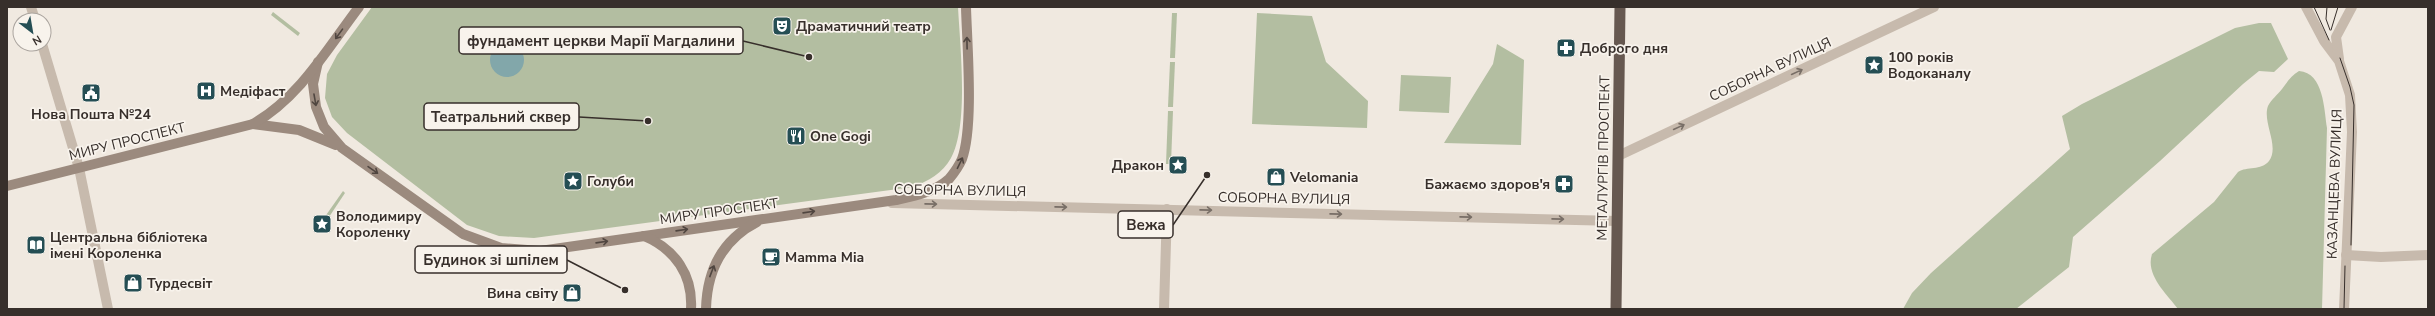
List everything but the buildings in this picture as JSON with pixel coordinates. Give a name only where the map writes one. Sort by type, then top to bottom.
[{"type":"highway","name":"МЕТАЛУРГІВ ПРОСПЕКТ","points":[[1616,309],[1620,7]]},
{"type":"main road","name":"МИРУ ПРОСПЕКТ","points":[[7,186],[253,124],[283,104],[318,62],[359,7]]},
{"type":"main road","name":"МИРУ ПРОСПЕКТ","points":[[253,124],[299,130],[342,148],[463,234],[488,244],[520,251],[540,251],[878,202],[913,196],[941,186],[957,169],[962,159],[965,148],[967,110],[966,7]]},
{"type":"main road","name":"МИРУ ПРОСПЕКТ","points":[[318,62],[313,84],[316,107],[324,127],[342,148]]},
{"type":"main road","points":[[706,309],[709,279],[721,252],[748,227],[770,218]]},
{"type":"main road","points":[[644,236],[667,249],[678,262],[688,280],[691,309]]},
{"type":"street","name":"СОБОРНА ВУЛИЦЯ","points":[[1618,156],[1934,7]]},
{"type":"street","name":"КАЗАНЦЕВА ВУЛИЦЯ","points":[[2306,7],[2324,41],[2339,61],[2347,80],[2352,110],[2344,309]]},
{"type":"street","points":[[2324,41],[2336,37],[2352,7]]},
{"type":"street","name":"КАЗАНЦЕВА ВУЛИЦЯ","points":[[2336,37],[2339,61]]},
{"type":"street","points":[[44,52],[79,168],[108,309]]},
{"type":"street","name":"СОБОРНА ВУЛИЦЯ","points":[[878,202],[1617,221]]},
{"type":"street","points":[[1164,309],[1167,209]]},
{"type":"street","points":[[2346,255],[2381,257],[2428,255]]},
{"type":"green space","points":[[372,7],[958,7],[962,106],[957,144],[951,158],[944,168],[930,179],[913,187],[534,238],[499,236],[467,225],[347,133],[332,117],[325,98],[327,74],[337,55]]},
{"type":"green space","points":[[273,12],[300,33],[298,36],[271,15]]},
{"type":"green space","points":[[1172,13],[1177,13],[1175,58],[1170,58]]},
{"type":"green space","points":[[1257,13],[1312,16],[1326,62],[1368,101],[1367,128],[1252,124]]},
{"type":"green space","points":[[2259,23],[2271,23],[2288,59],[2274,72],[2259,71],[2243,84],[2160,161],[2073,237],[2069,267],[2016,309],[1903,309],[1912,293],[1931,273],[2070,149],[2062,116],[2082,104],[2235,28]]},
{"type":"green space","points":[[1497,44],[1524,60],[1521,145],[1444,143],[1493,64]]},
{"type":"green space","points":[[1170,62],[1175,62],[1173,107],[1168,107]]},
{"type":"green space","points":[[2299,71],[2307,73],[2314,78],[2318,85],[2323,102],[2327,128],[2322,309],[2178,309],[2154,277],[2151,262],[2152,254],[2214,202],[2238,172],[2262,166],[2269,161],[2273,148],[2267,119],[2268,106],[2289,79]]},
{"type":"green space","points":[[1401,75],[1451,77],[1449,113],[1399,111]]},
{"type":"green space","points":[[1168,111],[1173,111],[1171,164],[1166,164]]},
{"type":"green space","points":[[343,191],[345,193],[327,220],[324,218]]},
{"type":"water","points":[[504,43],[510,43],[514,44],[521,50],[524,60],[523,67],[517,74],[510,77],[504,77],[500,76],[493,70],[490,63],[490,57],[491,53],[497,46]]},
{"type":"tram line","points":[[2314,7],[2329,40]]},
{"type":"tram line","points":[[2327,7],[2326,19],[2330,30]]},
{"type":"tram line","points":[[2331,30],[2338,7]]},
{"type":"tram line","points":[[2340,58],[2350,87],[2354,105],[2351,245]]},
{"type":"tram line","points":[[2344,309],[2345,266]]},
{"type":"place","name":"Драматичний театр","points":[[782,26]]},
{"type":"place","name":"Доброго дня","points":[[1566,48]]},
{"type":"place","name":"фундамент церкви Марії Магдалини","points":[[809,57]]},
{"type":"place","name":"100 років Водоканалу","points":[[1874,65]]},
{"type":"place","name":"Медіфаст","points":[[206,91]]},
{"type":"place","name":"Нова Пошта №24","points":[[91,93]]},
{"type":"place","name":"Театральний сквер","points":[[648,121]]},
{"type":"place","name":"One Gogi","points":[[796,136]]},
{"type":"place","name":"Дракон","points":[[1178,165]]},
{"type":"place","name":"Вежа","points":[[1207,175]]},
{"type":"place","name":"Velomania","points":[[1276,177]]},
{"type":"place","name":"Голуби","points":[[573,181]]},
{"type":"place","name":"Бажаємо здоров'я","points":[[1564,184]]},
{"type":"place","name":"Володимиру Короленку","points":[[322,224]]},
{"type":"place","name":"Центральна бібліотека імені Короленка","points":[[36,245]]},
{"type":"place","name":"Mamma Mia","points":[[771,257]]},
{"type":"place","name":"Турдесвіт","points":[[133,283]]},
{"type":"place","name":"Будинок зі шпілем","points":[[625,290]]},
{"type":"place","name":"Вина світу","points":[[572,293]]}]
